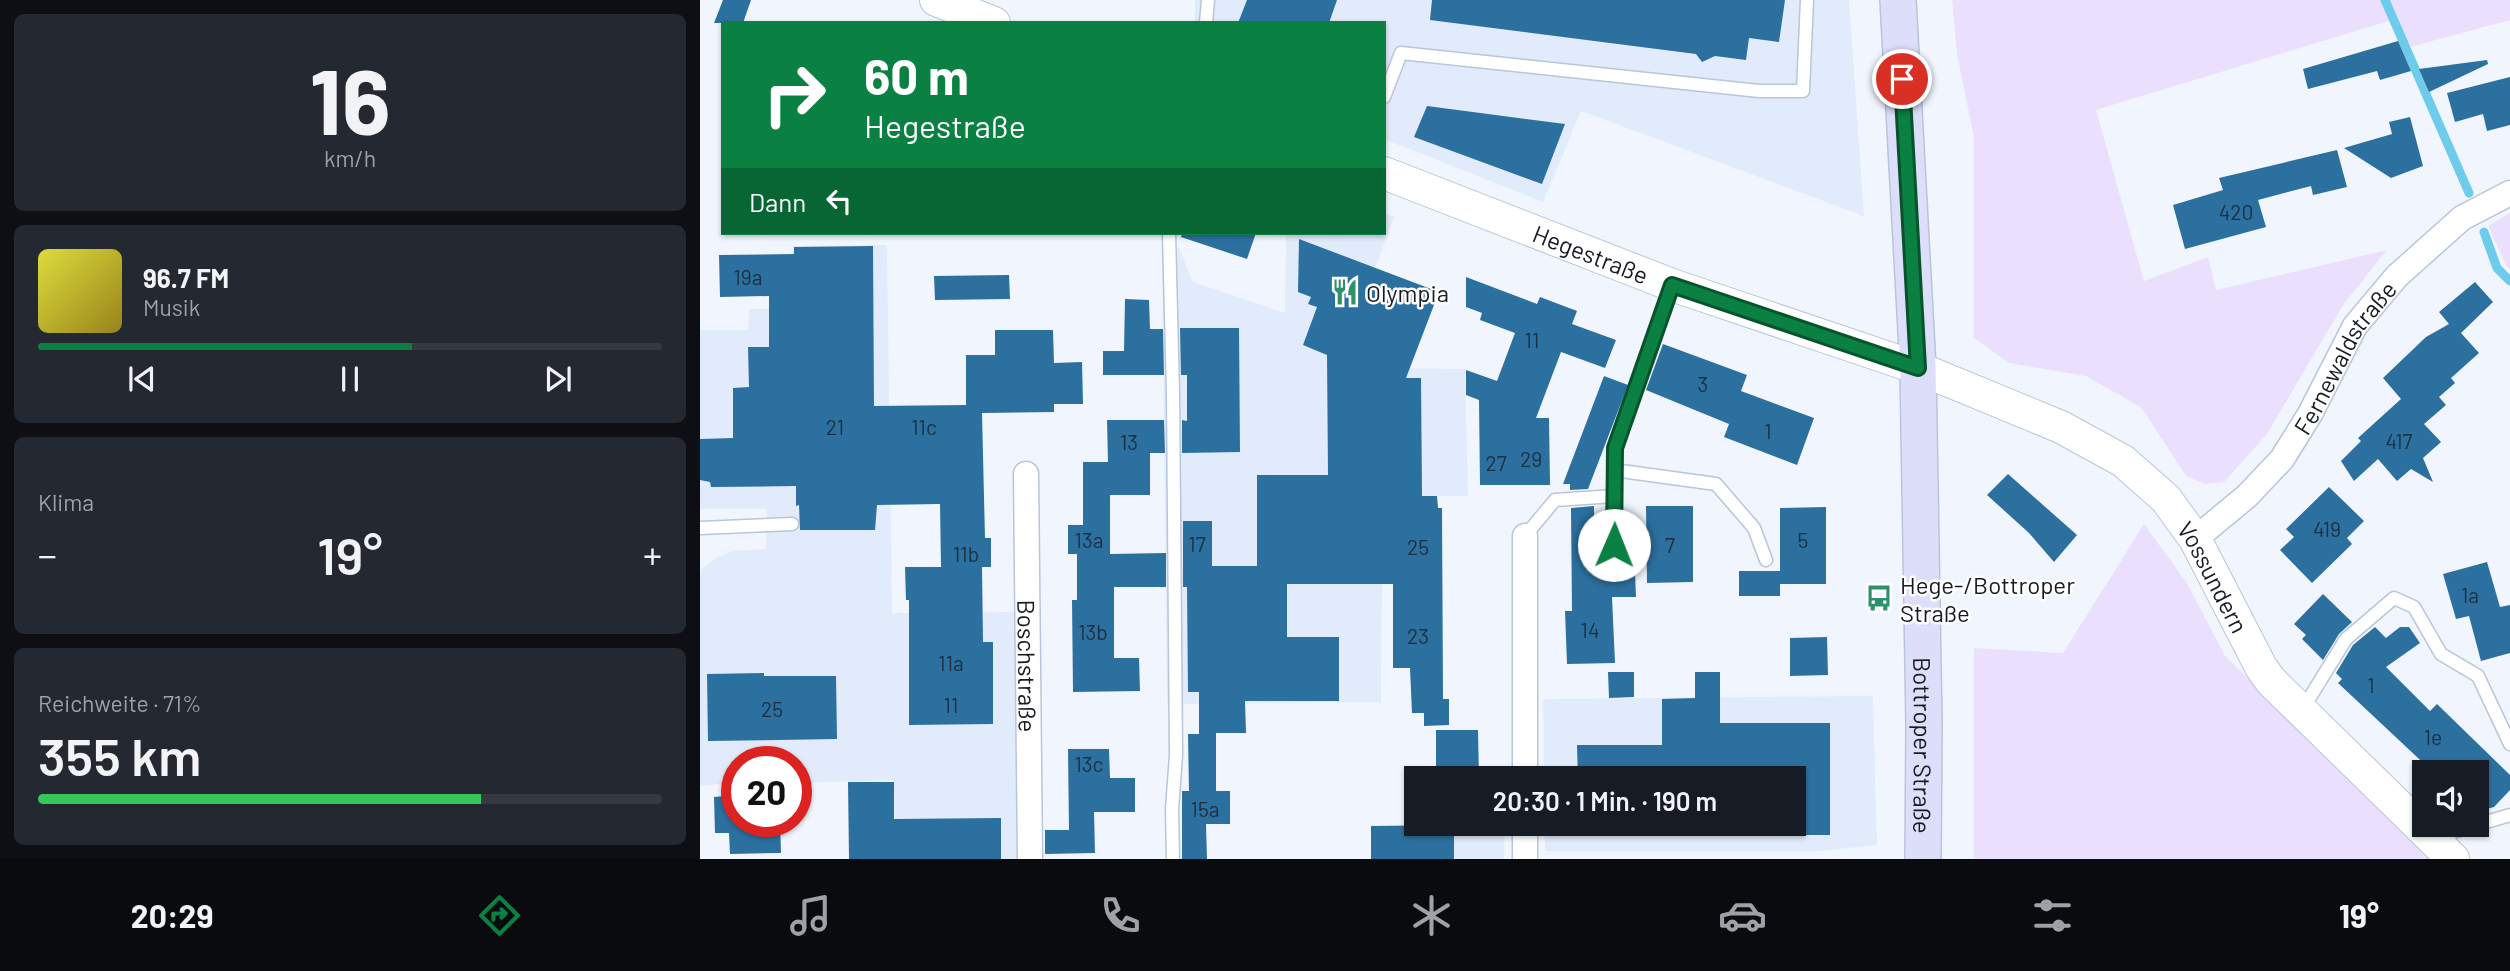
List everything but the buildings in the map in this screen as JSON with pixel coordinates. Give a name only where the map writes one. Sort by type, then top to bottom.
[{"type":"main road","name":"Bottroper Straße","points":[[1898,0],[1918,368],[1923,859]]},
{"type":"street","points":[[936,0],[989,21]]},
{"type":"street","name":"Hegestraße","points":[[1386,174],[1672,285],[1918,368]]},
{"type":"street","name":"Fernewaldstraße","points":[[2195,539],[2247,496],[2283,459],[2310,414],[2355,326],[2396,276],[2462,218],[2510,194]]},
{"type":"street","name":"Vossundern","points":[[1918,368],[2061,426],[2123,461],[2166,499],[2195,539],[2261,667],[2301,710],[2443,849]]},
{"type":"street","name":"Boschstraße","points":[[1026,474],[1030,859]]},
{"type":"street","points":[[1525,537],[1525,766]]},
{"type":"street","points":[[1525,836],[1525,859]]},
{"type":"lane","points":[[1206,21],[1208,0]]},
{"type":"lane","points":[[1386,92],[1401,53],[1759,91],[1803,91],[1807,0]]},
{"type":"lane","points":[[1169,235],[1176,755],[1172,809],[1173,859]]},
{"type":"lane","points":[[1614,545],[1615,448],[1672,285]]},
{"type":"lane","points":[[1614,470],[1716,484],[1754,528],[1766,560]]},
{"type":"lane","points":[[1525,537],[1555,500],[1614,496]]},
{"type":"lane","points":[[700,528],[792,524]]},
{"type":"lane","points":[[2301,710],[2346,639],[2394,598],[2414,607],[2441,654],[2478,676],[2510,744]]},
{"type":"lane","points":[[2443,849],[2510,815]]},
{"type":"shaded area","points":[[1195,0],[1849,0],[1864,216],[1581,111],[1543,202],[1386,140],[1386,21],[1195,21]]},
{"type":"shaded area","points":[[1952,0],[2510,0],[2510,20],[2410,47],[2395,19],[2096,110],[2144,281],[2208,257],[2216,290],[2387,250],[2343,305],[2267,434],[2224,482],[2205,484],[2186,476],[2142,408],[2086,376],[2009,363],[1974,338],[1974,138],[1957,54]]},
{"type":"shaded area","points":[[2510,213],[2510,269],[2488,226]]},
{"type":"shaded area","points":[[1386,214],[1394,217],[1345,350],[1361,368],[1465,369],[1468,496],[1360,497],[1382,568],[1381,702],[1167,704],[1162,248],[1179,248],[1193,282],[1285,313],[1286,235],[1386,235]]},
{"type":"shaded area","points":[[887,245],[892,613],[1017,612],[1019,859],[895,859],[894,780],[812,783],[812,746],[721,746],[721,784],[700,785],[700,570],[718,557],[733,551],[766,549],[767,509],[700,509],[700,330],[748,330],[749,309],[792,309],[793,246]]},
{"type":"shaded area","points":[[2144,524],[2187,583],[2225,656],[2430,859],[1974,859],[1974,648],[2063,653]]},
{"type":"shaded area","points":[[1873,696],[1877,845],[1819,851],[1545,851],[1544,836],[1806,836],[1806,766],[1544,766],[1543,699]]},
{"type":"shaded area","points":[[1371,826],[1404,826],[1404,836],[1505,836],[1504,859],[1371,859]]},
{"type":"waterway","points":[[2385,0],[2469,193]]},
{"type":"waterway","points":[[2484,232],[2497,268],[2510,281]]},
{"type":"place","name":"Olympia","points":[[1345,292]]},
{"type":"place","name":"Hege-/Bottroper Straße","points":[[1879,598]]},
{"type":"route","points":[[1614,545],[1615,448],[1672,285],[1918,368],[1902,79]]}]
